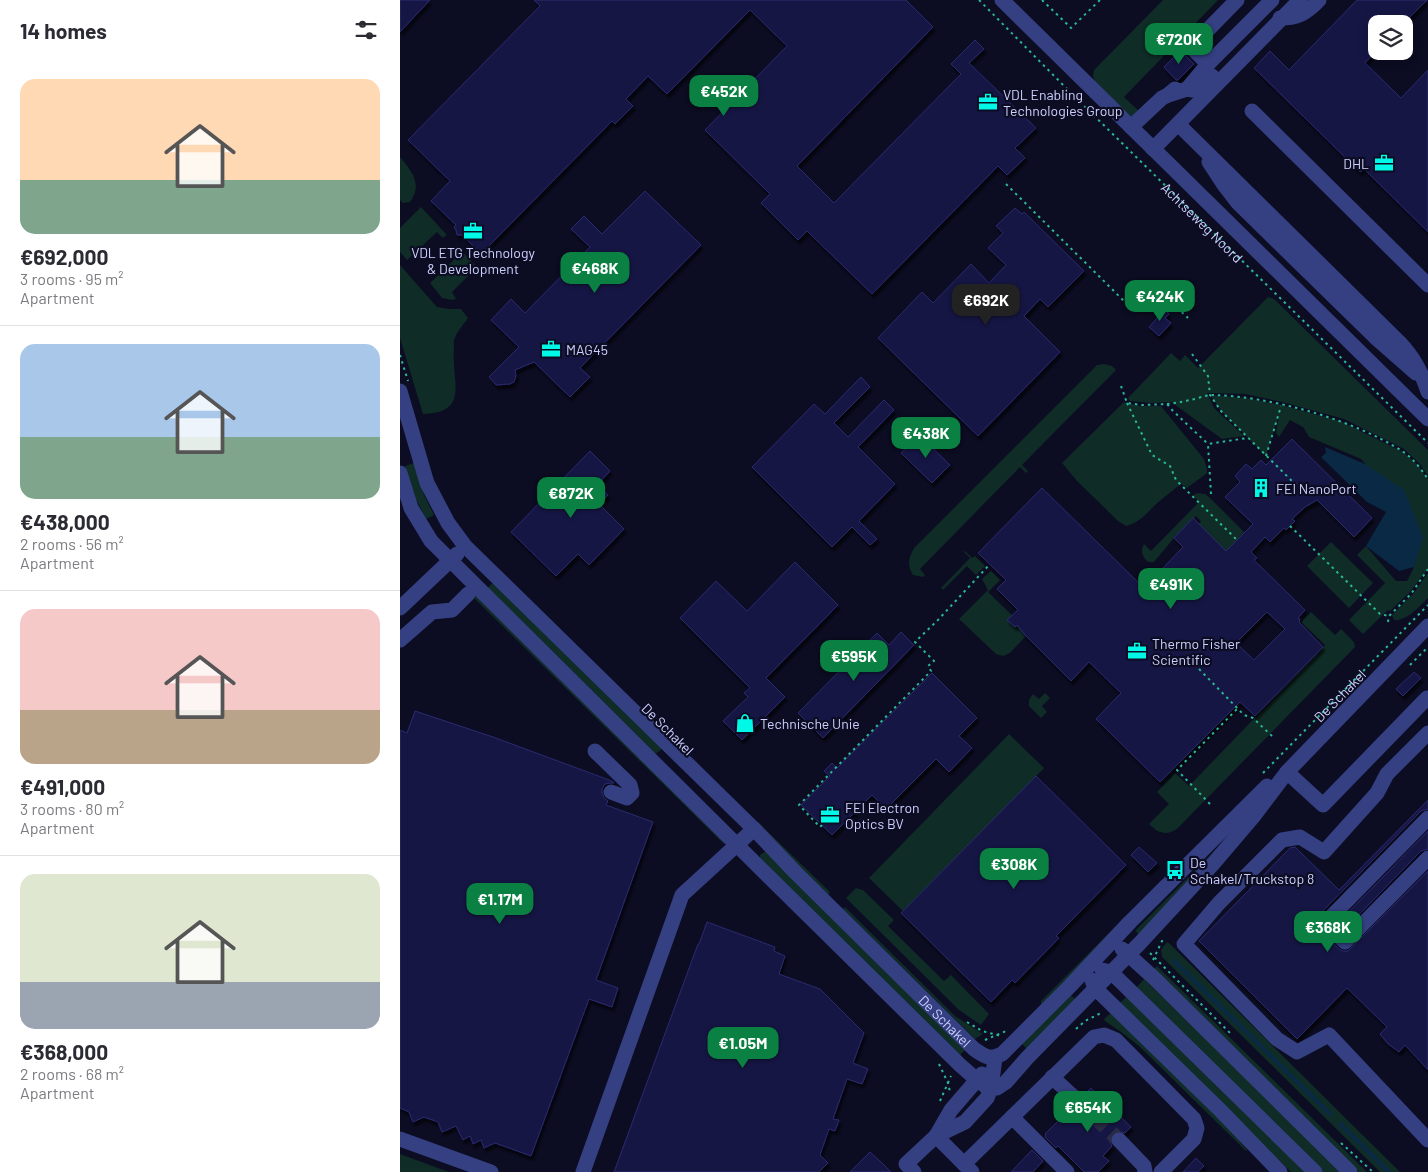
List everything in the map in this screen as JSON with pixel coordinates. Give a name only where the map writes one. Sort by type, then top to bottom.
[{"type":"street","name":"Achtseweg Noord","points":[[1002,0],[1426,412]]},
{"type":"street","points":[[1208,64],[1191,47],[1237,0]]},
{"type":"street","points":[[1131,127],[1162,98],[1186,83],[1208,64],[1272,0]]},
{"type":"street","points":[[1154,149],[1300,0]]},
{"type":"street","points":[[1186,83],[1191,90],[1198,90],[1263,23],[1275,17],[1292,18],[1300,16],[1319,0]]},
{"type":"street","points":[[1252,111],[1428,285]]},
{"type":"street","points":[[1178,124],[1399,342],[1416,363],[1427,389]]},
{"type":"street","name":"De Schakel","points":[[404,388],[408,426],[427,483],[448,523],[465,546],[754,829],[974,1049],[989,1058],[995,1058]]},
{"type":"street","name":"De Schakel","points":[[400,474],[411,508],[431,540],[450,561],[977,1080],[984,1086],[991,1088],[997,1088],[1006,1082],[1128,955],[1213,864],[1253,817],[1287,772],[1428,626]]},
{"type":"street","points":[[400,608],[465,546]]},
{"type":"street","points":[[400,640],[432,612],[452,610],[468,594]]},
{"type":"street","points":[[1287,772],[1323,805],[1428,699]]},
{"type":"street","points":[[1428,733],[1387,774],[1377,794],[1324,852],[1300,837],[1282,840],[1219,902],[1184,944],[1277,1039],[1297,1052],[1329,1035],[1428,1140]]},
{"type":"street","points":[[595,751],[630,785],[632,793],[627,798],[611,792]]},
{"type":"street","name":"De Schakel","points":[[936,1136],[951,1110],[995,1058],[1013,1044],[1088,967],[1150,895],[1266,787],[1287,772]]},
{"type":"street","points":[[1428,818],[1325,923],[1345,942],[1428,858]]},
{"type":"street","points":[[582,1172],[682,895],[754,829]]},
{"type":"street","points":[[1109,944],[1123,950],[1145,970],[1350,1172]]},
{"type":"street","points":[[1088,967],[1111,972],[1315,1172]]},
{"type":"street","points":[[1088,967],[1095,988],[1215,1104],[1280,1172]]},
{"type":"street","points":[[914,1172],[906,1164],[936,1136],[968,1168],[1012,1117],[1052,1077],[1094,1037],[1104,1035],[1116,1040],[1194,1118],[1197,1128],[1194,1138],[1160,1172]]},
{"type":"street","name":"De Schakel","points":[[936,1136],[965,1122],[987,1098],[991,1088],[995,1058]]},
{"type":"street","points":[[1052,1077],[1078,1101]]},
{"type":"street","points":[[1012,1117],[1067,1172]]},
{"type":"street","points":[[400,1139],[491,1172]]},
{"type":"street","points":[[1118,1140],[1144,1166],[1145,1172]]},
{"type":"path","name":"Achtseweg Noord","points":[[979,0],[1076,98],[1428,443]]},
{"type":"path","points":[[1042,0],[1071,28],[1100,0]]},
{"type":"path","points":[[1006,184],[1132,309]]},
{"type":"path","points":[[1163,294],[1188,318]]},
{"type":"path","points":[[1192,354],[1208,376],[1210,395],[1221,411],[1295,484],[1298,482]]},
{"type":"path","points":[[400,355],[404,388]]},
{"type":"path","points":[[1121,386],[1152,455],[1170,466],[1176,480],[1237,540]]},
{"type":"path","points":[[1127,403],[1142,405],[1167,404],[1210,395],[1246,398],[1281,405],[1340,421],[1371,435],[1403,452],[1418,465],[1428,479]]},
{"type":"path","points":[[1167,404],[1208,444],[1211,494]]},
{"type":"path","points":[[1266,456],[1281,405]]},
{"type":"path","points":[[1208,444],[1248,438]]},
{"type":"path","points":[[1290,526],[1380,614],[1388,616]]},
{"type":"path","points":[[822,825],[820,827],[799,805],[931,671],[928,666],[934,661],[915,642],[990,564]]},
{"type":"path","points":[[1388,622],[1388,616],[1411,594],[1428,570]]},
{"type":"path","name":"De Schakel","points":[[1263,772],[1428,605]]},
{"type":"path","points":[[1201,664],[1198,668],[1244,715],[1253,718],[1273,737]]},
{"type":"path","points":[[1210,804],[1176,770],[1238,708]]},
{"type":"path","points":[[1145,970],[1151,964],[1161,942]]},
{"type":"path","name":"De Schakel","points":[[962,1019],[982,1031],[995,1036],[1006,1037],[1013,1044]]},
{"type":"green space","points":[[1163,0],[1218,0],[1124,97],[1140,112],[1133,118],[1095,82],[1094,70]]},
{"type":"green space","points":[[400,157],[412,173],[416,184],[414,196],[410,202],[403,203],[400,200]]},
{"type":"green space","points":[[421,207],[447,235],[443,238],[437,232],[407,260],[400,252],[400,228]]},
{"type":"green space","points":[[456,245],[477,267],[452,292],[456,299],[452,300],[442,298],[430,283],[459,255],[453,248]]},
{"type":"green space","points":[[400,265],[437,307],[461,309],[468,318],[457,333],[454,341],[456,383],[453,401],[448,408],[438,412],[423,414],[400,338]]},
{"type":"green space","points":[[1268,297],[1274,299],[1428,450],[1428,476],[1420,464],[1404,449],[1344,419],[1282,402],[1245,394],[1207,393],[1214,408],[1244,436],[1222,439],[1171,402],[1130,401],[1128,398],[1171,353],[1180,361],[1185,355],[1198,368]]},
{"type":"green space","points":[[1097,365],[1112,366],[1116,370],[1022,465],[1028,471],[1026,473],[1020,467],[920,569],[925,575],[923,577],[913,575],[909,562],[914,548]]},
{"type":"green space","points":[[1210,395],[1246,398],[1281,405],[1340,421],[1403,452],[1418,465],[1428,479],[1428,569],[1409,593],[1363,634],[1349,620],[1385,583],[1357,555],[1366,546],[1396,581],[1407,581],[1414,567],[1366,465],[1361,459],[1309,437],[1303,427],[1290,420],[1279,437],[1276,433],[1279,415],[1266,456],[1221,411]]},
{"type":"green space","points":[[1124,402],[1140,406],[1161,406],[1204,459],[1207,469],[1207,473],[1187,488],[1181,484],[1142,518],[1126,526],[1118,521],[1077,481],[1062,463]]},
{"type":"green space","points":[[414,463],[424,495],[434,515],[426,519],[416,499],[405,466]]},
{"type":"green space","points":[[1197,493],[1205,494],[1209,497],[1244,532],[1226,551],[1199,524],[1201,521],[1196,516],[1154,562],[1148,562],[1142,554],[1144,544],[1151,551],[1199,502],[1193,495]]},
{"type":"green space","points":[[1331,542],[1373,583],[1349,608],[1307,566]]},
{"type":"green space","points":[[965,551],[972,558],[975,556],[985,566],[976,575],[967,566],[943,590],[941,588],[970,558]]},
{"type":"green space","points":[[991,571],[1000,580],[988,592],[1018,621],[1037,619],[1023,633],[1026,636],[1010,653],[1003,656],[996,654],[959,619],[988,590],[982,579]]},
{"type":"green space","points":[[1428,573],[1428,598],[1408,616],[1394,620],[1392,615],[1413,594]]},
{"type":"green space","points":[[494,582],[661,747],[661,750],[655,754],[486,589]]},
{"type":"green space","points":[[472,596],[476,596],[724,840],[724,844]]},
{"type":"green space","points":[[1311,612],[1335,635],[1341,629],[1354,642],[1355,647],[1178,828],[1167,833],[1156,830],[1149,824],[1169,804],[1157,792],[1175,773],[1189,786],[1325,645],[1301,622]]},
{"type":"green space","points":[[1045,693],[1050,698],[1042,706],[1047,712],[1041,718],[1029,706],[1029,700],[1033,694],[1039,699]]},
{"type":"green space","points":[[1009,734],[1044,768],[904,912],[869,878]]},
{"type":"green space","points":[[758,822],[830,892],[828,895],[758,826]]},
{"type":"green space","points":[[1218,847],[1141,936],[1135,931]]},
{"type":"green space","points":[[764,852],[967,1048],[960,1055],[760,858],[760,855]]},
{"type":"green space","points":[[856,888],[863,890],[894,920],[888,926],[944,981],[951,975],[989,1014],[981,1025],[959,1010],[846,898]]},
{"type":"green space","points":[[845,907],[955,1016],[983,1034],[975,1039],[843,909]]},
{"type":"green space","points":[[1116,926],[1118,927],[1041,1005],[1041,1001]]},
{"type":"green space","points":[[1167,942],[1400,1172],[1380,1172],[1162,957],[1161,950]]},
{"type":"green space","points":[[1157,966],[1367,1172],[1359,1172],[1153,970]]},
{"type":"green space","points":[[1144,979],[1342,1172],[1323,1172],[1136,988]]},
{"type":"green space","points":[[1070,994],[1077,1001],[1029,1051],[1021,1043]]},
{"type":"green space","points":[[1127,996],[1306,1172],[1291,1172],[1122,1006],[1120,1003]]},
{"type":"green space","points":[[1112,1012],[1226,1125],[1246,1151],[1139,1046],[1105,1021],[1104,1019]]},
{"type":"green space","points":[[400,1154],[449,1172],[400,1172]]},
{"type":"water","points":[[1325,447],[1365,464],[1404,490],[1423,537],[1414,567],[1399,571],[1366,546],[1386,512],[1367,502],[1321,457],[1326,453]]},
{"type":"building","points":[[400,0],[430,0],[400,32]]},
{"type":"building","points":[[534,0],[906,0],[933,27],[797,166],[834,203],[961,74],[951,64],[975,40],[984,49],[969,63],[1036,128],[1015,148],[1025,158],[1007,175],[998,166],[872,294],[807,231],[798,240],[761,203],[770,194],[705,130],[787,46],[750,10],[667,94],[648,76],[626,99],[633,106],[615,124],[612,121],[481,254],[462,235],[457,235],[454,227],[456,225],[431,201],[450,181],[408,140],[540,6]]},
{"type":"building","points":[[1357,0],[1427,0],[1412,15],[1368,15],[1368,60],[1365,63],[1401,98],[1428,70],[1428,232],[1364,169],[1360,172],[1254,68],[1270,51],[1289,70]]},
{"type":"building","points":[[1182,49],[1184,54],[1194,64],[1176,80],[1164,67]]},
{"type":"building","points":[[645,191],[701,245],[580,368],[590,377],[570,397],[534,362],[515,370],[514,382],[496,385],[489,377],[519,347],[491,320],[511,299],[525,313],[590,247],[571,229],[584,216],[602,234]]},
{"type":"building","points":[[1015,208],[1022,214],[1024,212],[1084,271],[1048,307],[1040,299],[1024,316],[1060,352],[978,436],[878,338],[922,292],[933,303],[971,264],[989,283],[1006,265],[988,248],[1003,233],[996,226]]},
{"type":"building","points":[[1162,307],[1169,314],[1165,318],[1171,323],[1159,336],[1149,327],[1158,317],[1155,314]]},
{"type":"building","points":[[861,377],[870,387],[834,423],[848,437],[884,400],[894,410],[858,447],[895,484],[859,521],[877,539],[870,545],[852,527],[832,547],[752,467],[814,404],[825,414]]},
{"type":"building","points":[[919,435],[950,465],[932,483],[901,453]]},
{"type":"building","points":[[1292,439],[1372,518],[1354,537],[1317,500],[1305,507],[1292,519],[1295,521],[1286,530],[1284,528],[1270,542],[1265,537],[1251,552],[1257,558],[1254,560],[1305,610],[1298,618],[1300,619],[1299,622],[1323,647],[1255,716],[1240,702],[1160,782],[1096,719],[1121,693],[1089,662],[1071,681],[1017,625],[1015,627],[1007,620],[1018,610],[997,589],[1006,580],[978,553],[1042,488],[1144,588],[1183,547],[1174,538],[1193,518],[1226,551],[1253,524],[1225,497],[1240,482],[1235,476],[1246,464],[1252,469],[1261,460],[1266,465]],"holes":[[[1267,612],[1285,629],[1254,660],[1236,643]]]},
{"type":"building","points":[[590,451],[610,471],[597,485],[608,495],[599,504],[624,529],[589,565],[578,554],[556,576],[511,532]]},
{"type":"building","points":[[795,562],[838,605],[766,678],[785,697],[742,740],[723,721],[748,697],[744,693],[750,688],[680,618],[716,581],[747,611]]},
{"type":"building","points":[[901,632],[914,645],[823,738],[798,713],[877,633],[889,645]]},
{"type":"building","points":[[1414,672],[1421,678],[1403,696],[1396,689]]},
{"type":"building","points":[[932,673],[977,718],[959,736],[972,748],[949,772],[936,759],[886,809],[872,795],[832,835],[801,805],[830,776],[824,771],[832,763],[837,768]]},
{"type":"building","points":[[415,711],[493,737],[612,781],[614,783],[605,784],[602,789],[604,798],[608,801],[606,805],[653,822],[596,980],[618,988],[612,1007],[589,999],[531,1156],[495,1143],[484,1148],[481,1140],[473,1144],[470,1136],[463,1140],[456,1126],[442,1132],[438,1122],[424,1117],[413,1122],[409,1112],[400,1108],[400,730],[407,733]]},
{"type":"building","points":[[1036,776],[1126,865],[1056,936],[1059,938],[1015,983],[1012,980],[991,1002],[901,913]]},
{"type":"building","points":[[1428,800],[1428,809],[1421,811],[1318,916],[1316,926],[1339,949],[1348,951],[1428,871],[1428,1070],[1405,1045],[1399,1052],[1388,1044],[1380,1034],[1387,1027],[1347,988],[1297,1039],[1199,941],[1290,848],[1295,847],[1339,890]]},
{"type":"building","points":[[1428,831],[1428,849],[1421,851],[1345,929],[1338,923]]},
{"type":"building","points":[[1139,847],[1157,863],[1148,872],[1131,855]]},
{"type":"building","points":[[707,922],[775,947],[774,951],[785,956],[779,974],[820,989],[864,1033],[853,1063],[868,1069],[862,1084],[847,1079],[833,1119],[839,1120],[835,1131],[829,1129],[820,1155],[828,1163],[819,1172],[614,1172]]},
{"type":"building","points":[[1091,1088],[1131,1127],[1125,1133],[1117,1131],[1112,1134],[1110,1142],[1112,1146],[1103,1156],[1109,1161],[1098,1172],[1084,1172],[1058,1146],[1056,1148],[1045,1137],[1045,1134],[1071,1108],[1080,1110],[1085,1108],[1087,1098],[1085,1094]]},
{"type":"building","points":[[1032,1150],[1043,1161],[1033,1172],[1011,1172]]},
{"type":"building","points":[[870,1152],[882,1163],[891,1172],[850,1172]]},
{"type":"building","points":[[1196,1158],[1204,1166],[1198,1172],[1183,1172]]},
{"type":"waterway","points":[[1174,961],[1330,1114]]},
{"type":"waterway","points":[[1340,1124],[1389,1172]]},
{"type":"tunnel","points":[[1078,1101],[1119,1140]]},
{"type":"place","name":"VDL Enabling Technologies Group","points":[[988,102]]},
{"type":"place","name":"DHL","points":[[1384,163]]},
{"type":"place","name":"VDL ETG Technology & Development","points":[[473,231]]},
{"type":"place","name":"MAG45","points":[[551,349]]},
{"type":"place","name":"FEI NanoPort","points":[[1261,488]]},
{"type":"place","name":"Thermo Fisher Scientific","points":[[1137,651]]},
{"type":"place","name":"Technische Unie","points":[[745,723]]},
{"type":"place","name":"FEI Electron Optics BV","points":[[830,815]]},
{"type":"place","name":"De Schakel/Truckstop 8","points":[[1175,870]]}]
